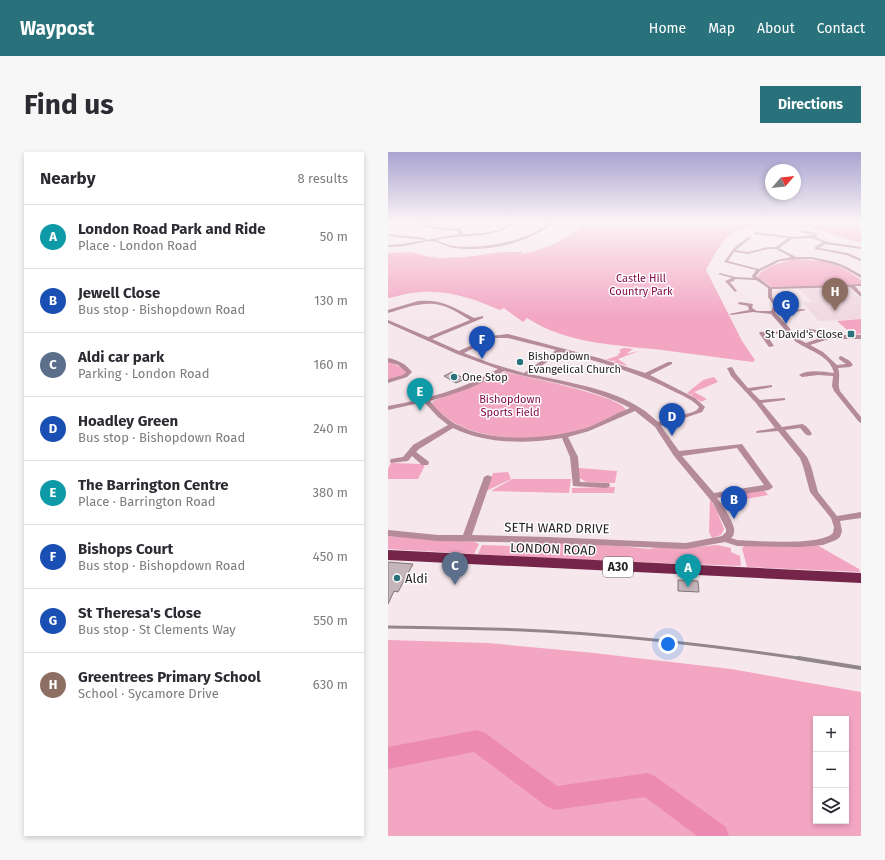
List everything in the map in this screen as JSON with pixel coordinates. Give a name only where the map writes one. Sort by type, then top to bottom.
[{"type":"highway","name":"LONDON ROAD","points":[[388,555],[861,578]]},
{"type":"street","points":[[731,253],[724,263],[759,270]]},
{"type":"street","points":[[786,253],[796,258]]},
{"type":"street","points":[[824,260],[836,253]]},
{"type":"street","points":[[841,253],[861,260]]},
{"type":"street","points":[[756,278],[754,275],[759,270],[778,261],[796,258],[824,260],[847,267],[861,277]]},
{"type":"street","points":[[720,274],[734,278],[756,278],[770,288],[861,285]]},
{"type":"street","points":[[729,292],[737,291],[725,281],[733,280],[734,278]]},
{"type":"street","points":[[852,286],[861,296]]},
{"type":"street","points":[[770,288],[770,297],[776,306]]},
{"type":"street","points":[[748,297],[752,303],[750,309],[754,311]]},
{"type":"street","points":[[388,312],[407,304],[437,303],[450,306],[473,320]]},
{"type":"street","points":[[740,303],[751,305]]},
{"type":"street","points":[[776,306],[787,307],[793,312],[804,310]]},
{"type":"street","points":[[773,313],[776,306]]},
{"type":"street","points":[[731,314],[754,311],[773,313],[794,339],[826,357],[836,367],[837,376],[835,386],[837,391],[861,421]]},
{"type":"street","points":[[429,339],[481,317]]},
{"type":"street","points":[[389,323],[503,369],[602,394],[624,402],[643,413],[657,425],[677,454],[713,496],[730,529],[730,533],[725,538],[736,543],[824,542],[830,540],[836,535],[838,527],[835,519],[815,494],[806,461],[758,402],[733,376],[730,368]]},
{"type":"street","points":[[806,329],[821,331],[829,337]]},
{"type":"street","points":[[771,346],[759,333],[788,332]]},
{"type":"street","points":[[459,352],[501,335],[616,364],[646,375],[689,397],[698,403],[702,408],[700,411],[695,413],[657,425]]},
{"type":"street","points":[[805,346],[829,337],[861,337]]},
{"type":"street","points":[[526,374],[560,350]]},
{"type":"street","points":[[836,367],[850,365],[841,358]]},
{"type":"street","points":[[388,360],[398,364],[409,372],[405,376],[388,381]]},
{"type":"street","points":[[646,375],[670,363]]},
{"type":"street","points":[[388,408],[426,400],[468,386],[503,369]]},
{"type":"street","points":[[802,375],[818,373],[837,376]]},
{"type":"street","points":[[747,390],[770,386]]},
{"type":"street","points":[[758,402],[783,398]]},
{"type":"street","points":[[426,400],[436,412],[454,426],[472,433],[502,438],[532,439],[564,435],[596,426],[634,408]]},
{"type":"street","points":[[394,461],[405,459],[416,447],[454,426]]},
{"type":"street","points":[[759,432],[802,426],[809,434]]},
{"type":"street","points":[[564,435],[574,457],[576,484],[606,485]]},
{"type":"street","points":[[677,454],[739,446],[769,487],[713,496]]},
{"type":"street","points":[[412,452],[424,463]]},
{"type":"street","points":[[466,539],[488,477]]},
{"type":"street","points":[[835,519],[861,515]]},
{"type":"street","name":"SETH WARD DRIVE","points":[[388,533],[438,538],[548,540],[686,546],[725,538]]},
{"type":"shaded area","points":[[798,288],[850,288],[861,299],[861,319],[819,321],[802,302],[812,302]]},
{"type":"green space","name":"Castle Hill Country Park","points":[[388,253],[415,253],[438,258],[466,257],[495,253],[715,253],[706,270],[742,341],[755,360],[753,362],[592,342],[558,333],[542,327],[527,318],[523,322],[504,308],[500,310],[462,296],[442,292],[409,293],[388,298]]},
{"type":"green space","points":[[798,259],[822,261],[841,267],[861,280],[861,284],[772,287],[758,277],[760,273],[769,267],[781,262]]},
{"type":"green space","points":[[861,319],[861,334],[853,335],[837,321]]},
{"type":"green space","points":[[624,348],[633,349],[626,354],[639,351],[618,359],[628,366],[613,362],[616,360],[605,360],[620,355],[617,355],[621,352],[619,350]]},
{"type":"green space","points":[[388,361],[404,369],[406,372],[403,376],[388,379]]},
{"type":"green space","name":"Bishopdown Sports Field","points":[[505,372],[591,393],[621,405],[626,410],[581,430],[543,437],[523,438],[502,437],[481,433],[462,427],[446,417],[432,404],[433,401],[474,386]]},
{"type":"green space","points":[[714,377],[718,382],[694,392],[707,399],[701,402],[691,395],[693,393],[690,395],[687,393],[703,380]]},
{"type":"green space","points":[[391,463],[425,465],[418,479],[388,479],[388,469]]},
{"type":"green space","points":[[579,468],[617,471],[615,483],[586,482],[578,477]]},
{"type":"green space","points":[[508,472],[511,479],[486,491],[493,473]]},
{"type":"green space","points":[[512,479],[571,479],[569,493],[491,491]]},
{"type":"green space","points":[[615,487],[614,493],[572,493],[572,488]]},
{"type":"green space","points":[[764,490],[768,495],[724,503],[721,498]]},
{"type":"green space","points":[[710,499],[716,509],[724,529],[721,535],[712,538],[709,532]]},
{"type":"green space","points":[[388,536],[474,542],[479,544],[474,554],[388,549]]},
{"type":"green space","points":[[537,542],[650,549],[658,547],[686,548],[717,545],[731,548],[731,552],[740,556],[741,566],[514,557],[478,554],[482,545],[511,546]]},
{"type":"green space","points":[[817,545],[859,569],[860,572],[747,567],[742,548],[745,546]]},
{"type":"green space","points":[[388,640],[488,643],[594,653],[731,669],[861,692],[861,836],[388,836]]},
{"type":"building","name":"One Stop","points":[[452,372],[465,379],[456,383],[444,376]]},
{"type":"building","name":"Aldi","points":[[388,562],[413,564],[398,592],[394,591],[388,604]]},
{"type":"building","points":[[678,580],[698,581],[699,592],[678,591]]},
{"type":"waterway","points":[[388,758],[477,741],[554,798],[648,785],[717,836]]},
{"type":"railway","points":[[388,627],[473,628],[589,634],[743,650],[805,659]]},
{"type":"railway","points":[[798,658],[861,668]]},
{"type":"place","name":"Greentrees Primary School","points":[[835,311]]},
{"type":"place","name":"St Theresa's Close","points":[[786,324]]},
{"type":"place","name":"St David's Close","points":[[851,334]]},
{"type":"place","name":"Bishops Court","points":[[482,359]]},
{"type":"place","name":"Bishopdown Evangelical Church","points":[[520,362]]},
{"type":"place","name":"One Stop","points":[[454,377]]},
{"type":"place","name":"The Barrington Centre","points":[[420,411]]},
{"type":"place","name":"Hoadley Green","points":[[672,436]]},
{"type":"place","name":"Jewell Close","points":[[734,519]]},
{"type":"place","name":"Aldi","points":[[397,578]]},
{"type":"place","name":"Aldi car park","points":[[455,585]]},
{"type":"place","name":"London Road Park and Ride","points":[[688,587]]}]
